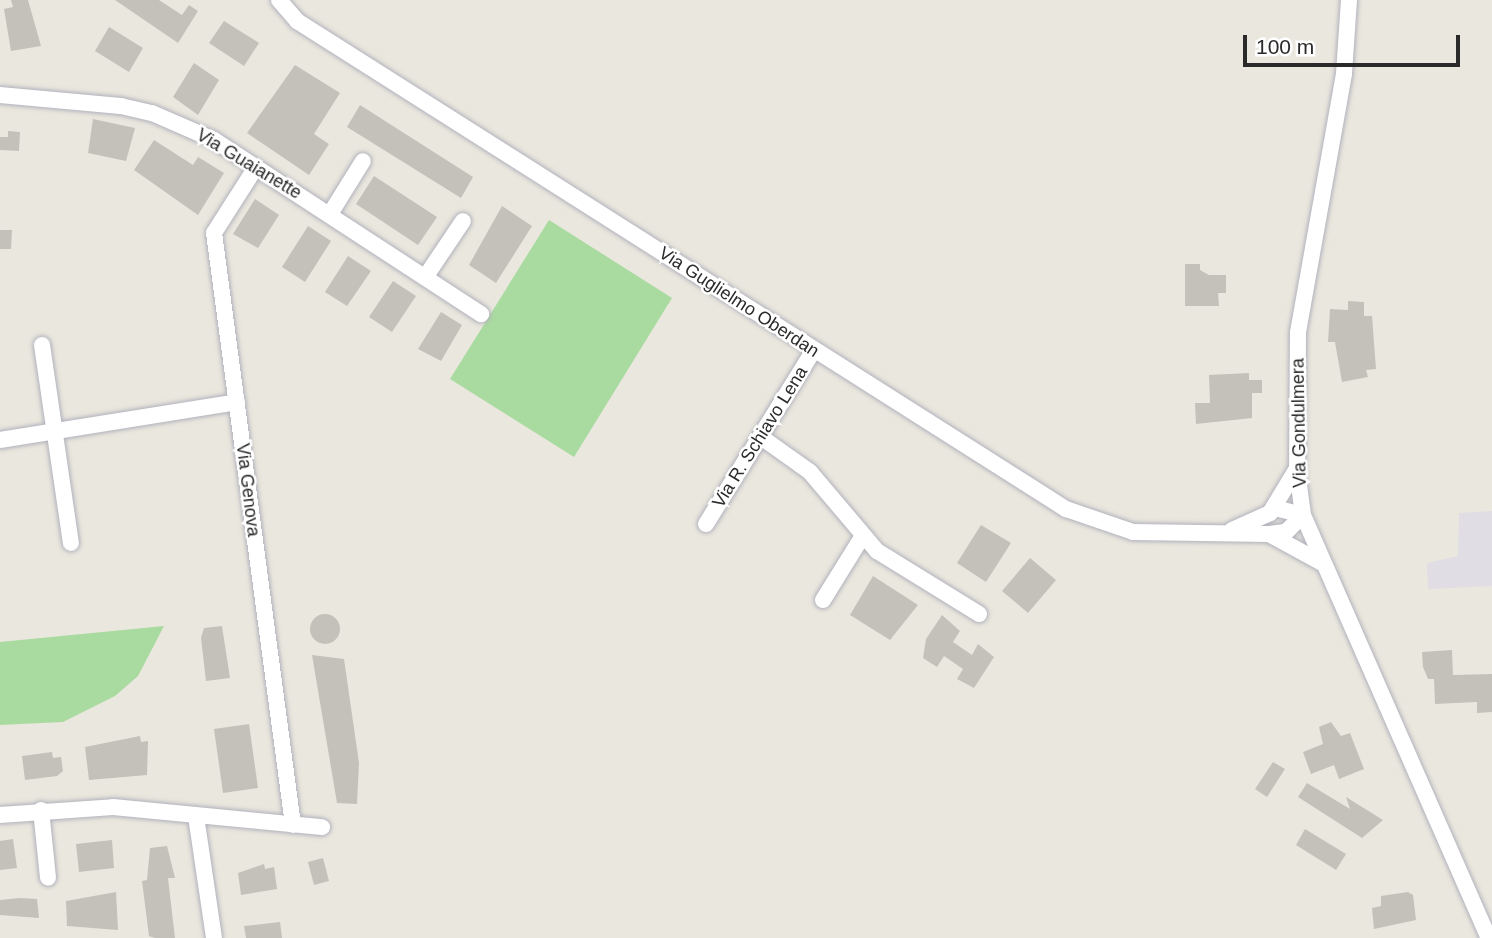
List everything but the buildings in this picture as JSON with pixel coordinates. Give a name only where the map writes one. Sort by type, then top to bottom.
[{"type":"street","name":"Via Guglielmo Oberdan","points":[[279,0],[297,21],[814,350],[1088,520],[1158,535],[1269,534],[1286,532],[1303,515]]},
{"type":"street","name":"Via Gondulmera","points":[[1349,0],[1344,75],[1298,333],[1297,470],[1303,515],[1489,938]]},
{"type":"street","name":"Via Guaianette","points":[[0,95],[96,102],[152,113],[214,139],[481,314]]},
{"type":"street","points":[[330,214],[363,161]]},
{"type":"street","name":"Via Genova","points":[[256,167],[214,233],[293,825]]},
{"type":"street","points":[[426,276],[463,221]]},
{"type":"street","points":[[43,345],[71,543]]},
{"type":"street","name":"Via R. Schiavo Lena","points":[[706,524],[814,350]]},
{"type":"street","points":[[0,440],[55,428],[237,402]]},
{"type":"street","points":[[761,437],[810,472],[862,537],[979,614]]},
{"type":"street","points":[[1297,470],[1275,508],[1303,515]]},
{"type":"street","name":"Via Guglielmo Oberdan","points":[[1226,533],[1275,508]]},
{"type":"street","name":"Via Guglielmo Oberdan","points":[[1269,534],[1322,563]]},
{"type":"street","points":[[822,600],[862,537]]},
{"type":"street","points":[[0,815],[113,807],[321,827]]},
{"type":"street","points":[[41,810],[48,878]]},
{"type":"street","points":[[196,816],[214,938]]},
{"type":"shaded area","points":[[1492,511],[1492,586],[1428,589],[1427,563],[1458,556],[1459,513]]},
{"type":"green space","points":[[549,220],[672,298],[574,457],[450,379]]},
{"type":"green space","points":[[164,626],[138,676],[115,696],[63,722],[0,725],[0,642]]}]
